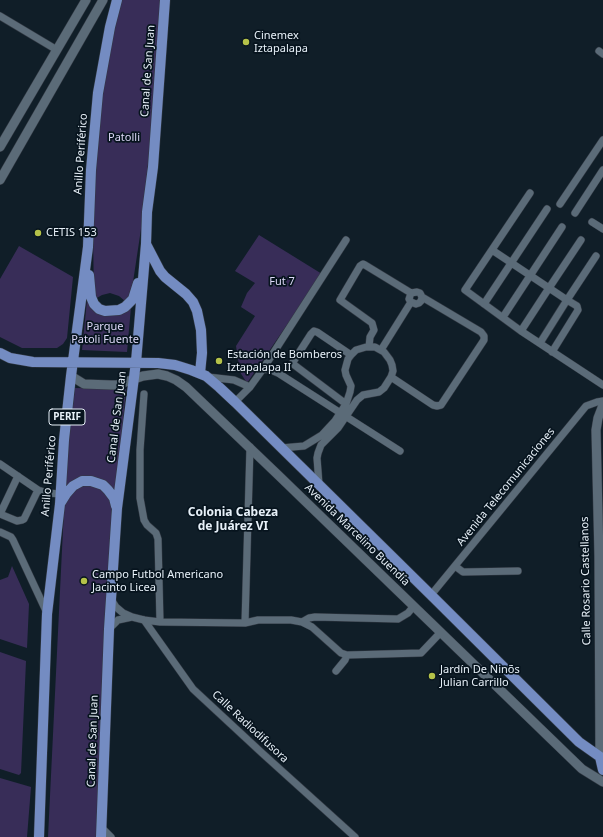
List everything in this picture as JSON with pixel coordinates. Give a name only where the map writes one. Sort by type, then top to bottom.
[{"type":"main road","name":"Anillo Periférico","points":[[39,837],[47,614],[60,499],[71,376],[88,247],[91,170],[98,93],[110,27],[117,0]]},
{"type":"main road","name":"Canal de San Juan","points":[[102,833],[110,599],[117,508],[136,362],[165,0]]},
{"type":"main road","points":[[88,247],[91,298],[99,309],[108,311],[119,310],[130,303],[133,299],[146,248]]},
{"type":"main road","points":[[146,248],[160,271],[193,302],[202,330],[203,375]]},
{"type":"main road","name":"Avenida Marcelino Buendía","points":[[0,353],[10,358],[33,362],[158,362],[175,365],[203,375],[235,402],[579,742],[601,758]]},
{"type":"main road","points":[[60,499],[73,486],[82,481],[91,481],[108,490],[114,498],[117,508]]},
{"type":"main road","points":[[601,758],[603,770]]},
{"type":"street","points":[[0,147],[86,0]]},
{"type":"street","points":[[0,180],[103,0]]},
{"type":"street","points":[[0,16],[57,50]]},
{"type":"street","points":[[26,103],[39,111]]},
{"type":"street","points":[[560,204],[603,140]]},
{"type":"street","points":[[575,213],[603,170]]},
{"type":"street","points":[[530,193],[465,290],[552,352],[603,385]]},
{"type":"street","points":[[484,304],[547,209]]},
{"type":"street","points":[[592,222],[603,230]]},
{"type":"street","points":[[503,317],[562,227]]},
{"type":"street","points":[[235,402],[250,387],[263,369],[346,240]]},
{"type":"street","points":[[522,331],[581,240]]},
{"type":"street","points":[[492,250],[576,306],[578,310],[552,352]]},
{"type":"street","points":[[540,343],[596,256]]},
{"type":"street","points":[[369,347],[369,341],[374,330],[374,326],[369,320],[341,301],[340,297],[363,264],[416,304],[424,299]]},
{"type":"street","points":[[381,350],[409,299],[417,292],[424,299],[481,332],[484,336],[484,340],[441,405],[434,405],[391,377]]},
{"type":"street","points":[[346,404],[292,362],[314,331],[351,355]]},
{"type":"street","points":[[281,448],[304,446],[329,428],[343,414],[357,400],[363,395],[373,394],[384,388],[391,377],[393,370],[390,360],[381,350],[369,347],[361,348],[351,355],[346,364],[346,375],[351,386],[343,414],[338,428],[319,449],[317,458],[318,485]]},
{"type":"street","points":[[263,369],[278,373],[400,451]]},
{"type":"street","name":"Avenida Marcelino Buendía","points":[[71,376],[84,384],[117,385],[134,378],[158,374],[176,380],[186,387],[250,447],[582,769],[603,782]]},
{"type":"street","points":[[203,375],[234,380],[250,387]]},
{"type":"street","points":[[144,394],[140,450],[140,498],[144,520],[147,526],[156,533],[158,539],[160,622]]},
{"type":"street","name":"Avenida Telecomunicaciones","points":[[431,595],[586,406],[603,401]]},
{"type":"street","name":"Calle Rosario Castellanos","points":[[601,758],[600,461],[596,430],[598,418],[603,405]]},
{"type":"street","points":[[245,623],[250,447]]},
{"type":"street","points":[[0,464],[38,490],[60,499]]},
{"type":"street","points":[[18,476],[0,514],[17,521],[24,519],[38,490]]},
{"type":"street","points":[[0,532],[11,537],[13,540],[47,614]]},
{"type":"street","points":[[455,566],[463,572],[518,571]]},
{"type":"street","points":[[110,599],[119,610],[132,617],[160,622],[245,623],[258,620],[291,620],[302,622],[312,627],[341,653],[347,655],[421,654],[441,632]]},
{"type":"street","points":[[302,622],[316,617],[398,619],[414,607]]},
{"type":"street","points":[[109,629],[118,620],[132,617]]},
{"type":"street","name":"Calle Radiodifusora","points":[[144,620],[193,689],[355,837]]},
{"type":"street","points":[[336,671],[347,655]]},
{"type":"street","points":[[102,833],[111,837]]},
{"type":"green space","name":"Patolli","points":[[121,0],[162,0],[151,136],[141,229],[133,282],[128,298],[125,301],[119,296],[110,293],[95,299],[93,237],[96,157],[104,79]]},
{"type":"green space","name":"Fut 7","points":[[259,235],[322,274],[247,383],[240,372],[236,346],[255,316],[241,307],[247,293],[255,283],[235,271]]},
{"type":"green space","points":[[19,246],[73,277],[67,338],[63,344],[57,348],[22,348],[0,337],[0,279]]},
{"type":"green space","name":"Parque Patoli Fuente","points":[[87,300],[92,308],[131,307],[127,352],[82,350]]},
{"type":"green space","points":[[75,388],[126,389],[116,494],[97,478],[63,489]]},
{"type":"green space","points":[[90,484],[100,488],[112,502],[96,837],[48,837],[64,509],[67,499],[80,486]]},
{"type":"green space","points":[[12,566],[29,604],[27,648],[0,639],[0,580],[8,577]]},
{"type":"green space","points":[[0,652],[26,661],[21,773],[19,775],[0,769]]},
{"type":"green space","points":[[0,778],[31,787],[27,837],[0,837]]},
{"type":"place","name":"Cinemex Iztapalapa","points":[[246,42]]},
{"type":"place","name":"CETIS 153","points":[[38,233]]},
{"type":"place","name":"Estación de Bomberos Iztapalapa II","points":[[219,361]]},
{"type":"place","name":"Campo Futbol Americano Jacinto Licea","points":[[84,581]]},
{"type":"place","name":"Jardín De Ninõs Julian Carrillo","points":[[432,676]]},
{"type":"district","name":"Colonia Cabeza de Juárez VI","points":[[233,520]]}]
